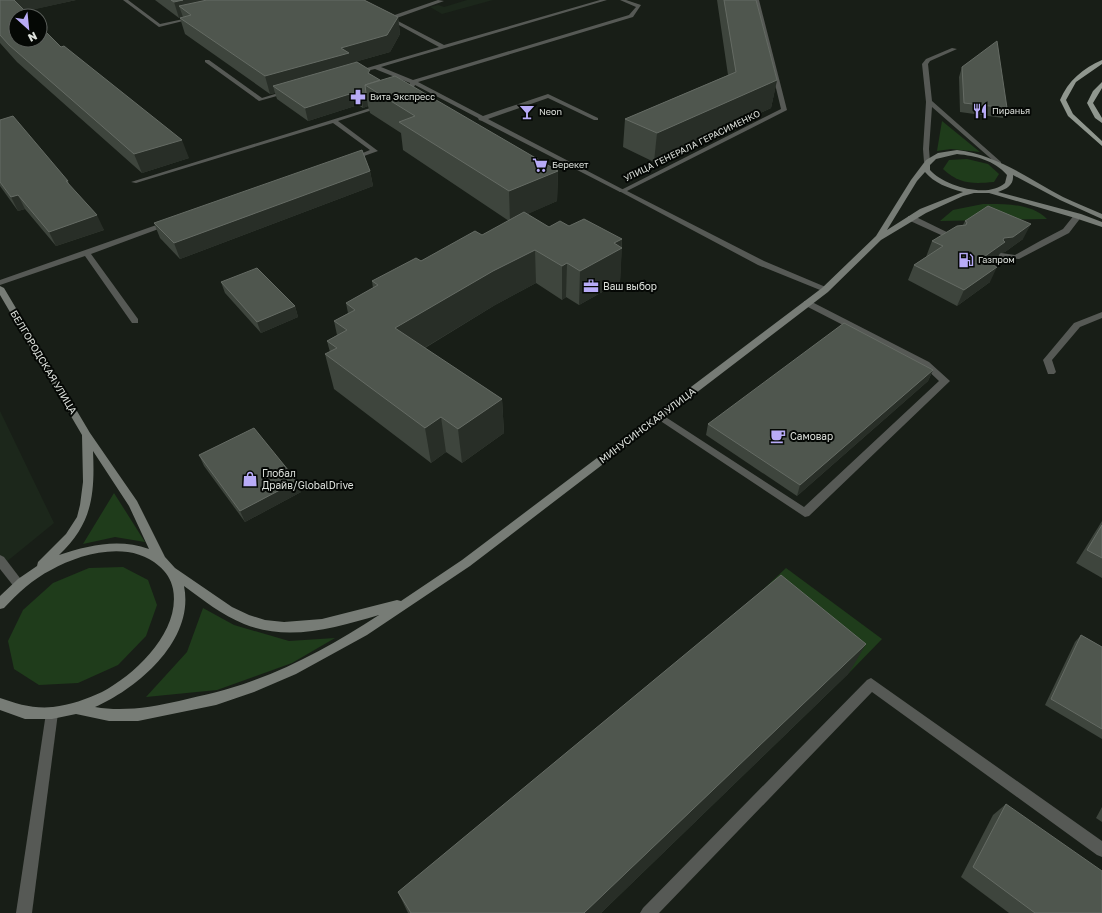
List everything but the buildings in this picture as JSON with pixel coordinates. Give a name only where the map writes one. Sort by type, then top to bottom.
[{"type":"main road","points":[[1102,62],[1068,85],[1063,100],[1070,115],[1102,144]]},
{"type":"main road","points":[[1102,84],[1095,92],[1090,103],[1097,117],[1102,121]]},
{"type":"main road","points":[[1102,217],[1062,199],[999,164],[979,156],[957,152],[938,154],[927,164],[928,172],[941,182],[963,189],[990,191],[1078,216],[1102,225]]},
{"type":"main road","name":"МИНУСИНСКАЯ УЛИЦА","points":[[878,238],[914,180],[927,164]]},
{"type":"main road","points":[[990,191],[1008,185],[1011,180],[1010,174],[1006,168]]},
{"type":"main road","name":"МИНУСИНСКАЯ УЛИЦА","points":[[76,708],[100,714],[154,712],[204,703],[247,691],[281,677],[318,658],[409,602],[466,562],[807,304],[824,290],[878,238],[911,218],[944,201],[975,191]]},
{"type":"main road","name":"БЕЛГОРОДСКАЯ УЛИЦА","points":[[0,288],[87,435],[133,504],[148,531],[160,559]]},
{"type":"main road","name":"БЕЛГОРОДСКАЯ УЛИЦА","points":[[33,574],[66,541],[78,526],[86,508],[88,472],[87,435]]},
{"type":"main road","points":[[2,601],[33,574],[69,556],[90,550],[110,547],[129,548],[146,552],[160,559]]},
{"type":"main road","name":"МИНУСИНСКАЯ УЛИЦА","points":[[160,559],[172,570],[225,609],[248,620],[268,626],[291,628],[328,623],[409,602]]},
{"type":"main road","points":[[3,708],[30,714],[52,713],[76,708],[103,698],[128,683],[149,664],[166,644],[176,623],[180,603],[179,585],[172,570]]},
{"type":"street","points":[[125,0],[159,26],[202,16]]},
{"type":"street","points":[[389,19],[442,1],[440,0]]},
{"type":"street","points":[[352,74],[605,0]]},
{"type":"street","points":[[399,100],[406,98],[413,82],[631,16],[639,6],[622,0]]},
{"type":"street","name":"УЛИЦА ГЕНЕРАЛА ГЕРАСИМЕНКО","points":[[622,191],[784,110],[757,0]]},
{"type":"street","points":[[382,15],[443,47]]},
{"type":"street","points":[[927,164],[926,149],[929,102],[925,64],[928,60],[954,49]]},
{"type":"street","points":[[207,61],[260,100],[291,91]]},
{"type":"street","points":[[375,67],[413,82],[481,119],[622,191]]},
{"type":"street","points":[[481,119],[548,96],[596,119]]},
{"type":"street","points":[[134,182],[392,102]]},
{"type":"street","points":[[929,102],[999,164]]},
{"type":"street","points":[[334,121],[375,151],[346,161]]},
{"type":"street","name":"УЛИЦА ГЕНЕРАЛА ГЕРАСИМЕНКО","points":[[622,191],[761,263],[824,290]]},
{"type":"street","points":[[1001,255],[1016,256],[1043,243],[1066,231],[1078,216]]},
{"type":"street","points":[[911,218],[954,238]]},
{"type":"street","points":[[0,283],[176,221]]},
{"type":"street","points":[[87,253],[135,321]]},
{"type":"street","points":[[658,416],[805,513],[944,381],[926,364],[807,304]]},
{"type":"street","points":[[1051,372],[1047,360],[1077,325],[1102,315]]},
{"type":"street","points":[[0,560],[19,585]]},
{"type":"street","points":[[648,913],[871,684],[1102,850]]},
{"type":"street","points":[[24,913],[52,713]]},
{"type":"shaded area","points":[[467,0],[493,0],[442,14],[430,7],[438,5],[444,7]]},
{"type":"shaded area","points":[[0,411],[54,523],[0,567]]},
{"type":"green space","points":[[942,121],[980,152],[951,149],[937,151]]},
{"type":"green space","points":[[967,159],[988,164],[999,174],[994,182],[966,182],[955,178],[943,169],[949,160]]},
{"type":"green space","points":[[983,204],[1025,207],[1041,214],[1047,219],[940,221],[953,210]]},
{"type":"green space","points":[[114,493],[145,542],[115,537],[83,544]]},
{"type":"green space","points":[[123,567],[148,580],[157,605],[146,636],[118,665],[78,683],[39,685],[14,669],[8,641],[23,610],[53,583],[89,568]]},
{"type":"green space","points":[[786,568],[882,639],[849,673],[754,598]]},
{"type":"green space","points":[[203,608],[234,625],[289,641],[335,638],[292,663],[217,690],[146,697],[187,652]]},
{"type":"place","name":"Вита Экспресс","points":[[358,97]]},
{"type":"place","name":"Пиранья","points":[[980,111]]},
{"type":"place","name":"Neon","points":[[527,112]]},
{"type":"place","name":"Берекет","points":[[540,165]]},
{"type":"place","name":"Газпром","points":[[966,260]]},
{"type":"place","name":"Ваш выбор","points":[[591,286]]},
{"type":"place","name":"Самовар","points":[[778,436]]},
{"type":"place","name":"Глобал Драйв/GlobalDrive","points":[[250,479]]}]
